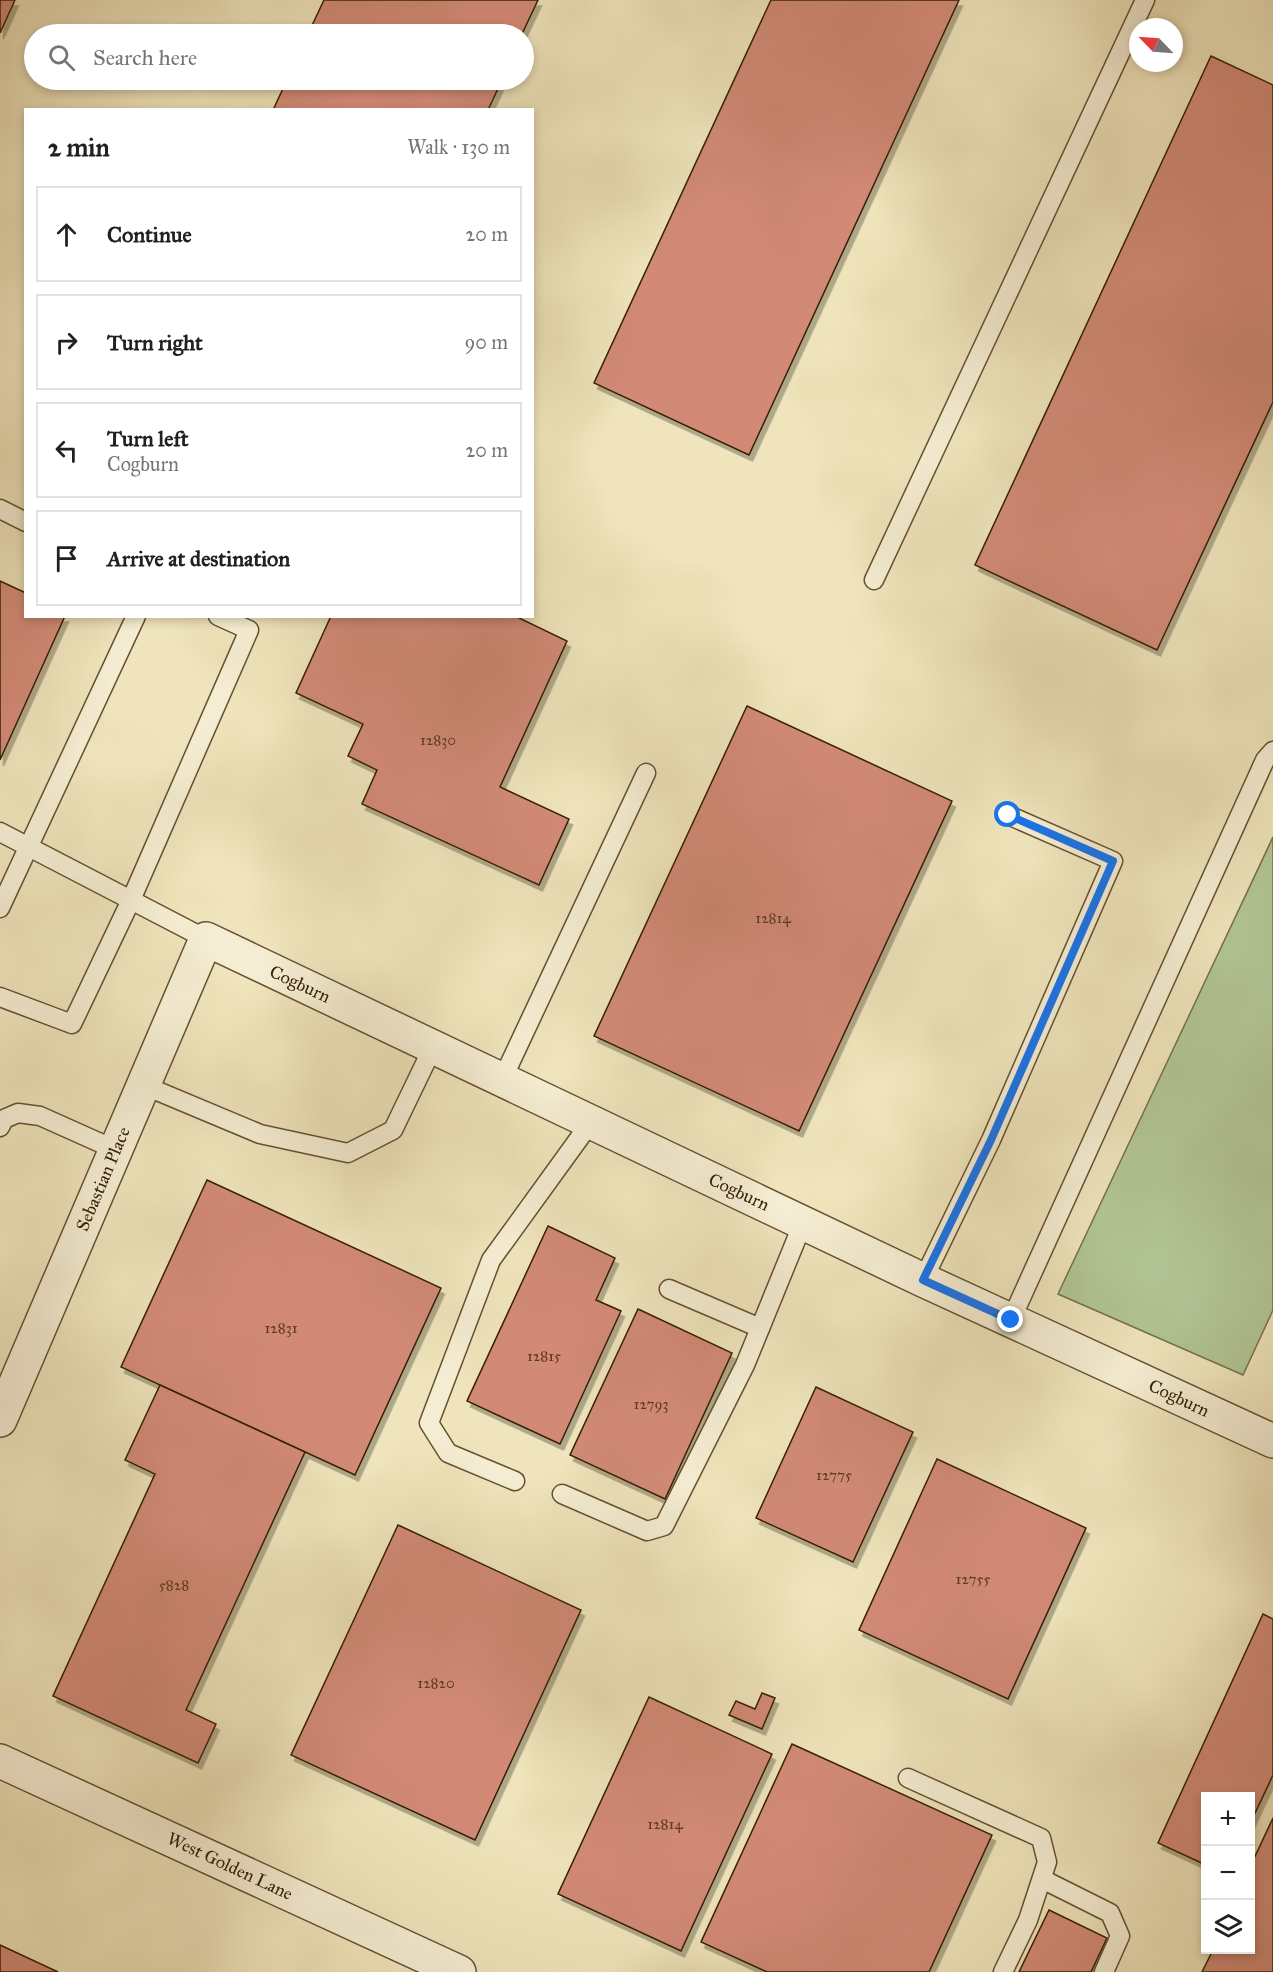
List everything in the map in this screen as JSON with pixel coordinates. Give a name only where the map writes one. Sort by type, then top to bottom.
[{"type":"street","name":"Cogburn","points":[[206,939],[923,1280],[1273,1441]]},
{"type":"street","name":"Sebastian Place","points":[[0,1420],[206,939]]},
{"type":"street","name":"West Golden Lane","points":[[0,1761],[459,1972]]},
{"type":"lane","points":[[874,580],[1145,0]]},
{"type":"lane","points":[[0,509],[24,521]]},
{"type":"lane","points":[[0,908],[135,618]]},
{"type":"lane","points":[[0,997],[72,1024],[131,900],[249,630],[222,618]]},
{"type":"lane","points":[[1011,1320],[1265,760],[1273,751]]},
{"type":"lane","points":[[502,1080],[646,773]]},
{"type":"lane","points":[[923,1280],[991,1140],[1113,861],[1008,815]]},
{"type":"lane","points":[[0,832],[206,939]]},
{"type":"lane","points":[[143,1085],[260,1134],[348,1153],[393,1130],[433,1047]]},
{"type":"lane","points":[[0,1127],[4,1119],[18,1113],[40,1116],[116,1150]]},
{"type":"lane","points":[[514,1481],[448,1453],[429,1423],[491,1260],[591,1122]]},
{"type":"lane","points":[[562,1494],[647,1531],[664,1526],[745,1365],[803,1223]]},
{"type":"lane","points":[[669,1289],[760,1328]]},
{"type":"lane","points":[[908,1778],[1041,1838],[1047,1862],[1028,1920],[1003,1972]]},
{"type":"lane","points":[[1042,1879],[1110,1913],[1120,1936],[1104,1972]]},
{"type":"green space","points":[[1273,837],[1273,1310],[1243,1375],[1058,1294]]},
{"type":"building","points":[[0,0],[15,0],[0,33]]},
{"type":"building","points":[[324,0],[538,0],[527,24],[313,24]]},
{"type":"building","points":[[771,0],[959,0],[749,455],[594,383]]},
{"type":"building","points":[[1211,56],[1273,85],[1273,402],[1157,650],[975,565]]},
{"type":"building","points":[[282,90],[497,90],[489,108],[274,108]]},
{"type":"building","points":[[0,581],[24,592],[24,618],[64,618],[0,760]]},
{"type":"building","points":[[330,618],[519,618],[567,641],[500,787],[569,819],[539,885],[362,804],[377,770],[348,756],[363,724],[296,693]]},
{"type":"building","points":[[747,706],[952,801],[799,1131],[594,1036]]},
{"type":"building","points":[[207,1180],[441,1288],[355,1475],[121,1367]]},
{"type":"building","points":[[548,1226],[615,1258],[596,1300],[621,1311],[560,1444],[467,1401]]},
{"type":"building","points":[[638,1309],[732,1353],[665,1499],[570,1455]]},
{"type":"building","points":[[160,1385],[305,1452],[186,1710],[216,1724],[198,1763],[53,1696],[155,1474],[125,1460]]},
{"type":"building","points":[[816,1387],[913,1432],[853,1562],[756,1518]]},
{"type":"building","points":[[937,1459],[1086,1528],[1008,1699],[859,1630]]},
{"type":"building","points":[[398,1525],[581,1610],[475,1840],[291,1755]]},
{"type":"building","points":[[1263,1614],[1273,1619],[1273,1775],[1255,1813],[1255,1792],[1201,1792],[1201,1863],[1158,1843]]},
{"type":"building","points":[[762,1693],[775,1698],[762,1729],[729,1715],[736,1701],[755,1709]]},
{"type":"building","points":[[649,1697],[772,1754],[681,1951],[558,1894]]},
{"type":"building","points":[[792,1744],[992,1835],[929,1972],[767,1972],[701,1942]]},
{"type":"building","points":[[1273,1818],[1273,1972],[1202,1972],[1211,1954],[1255,1954],[1255,1856]]},
{"type":"building","points":[[1049,1910],[1107,1938],[1091,1972],[1019,1972]]},
{"type":"building","points":[[0,1945],[58,1972],[0,1972]]},
{"type":"route","points":[[1008,815],[1113,861],[991,1140],[923,1280],[1011,1320]]}]
